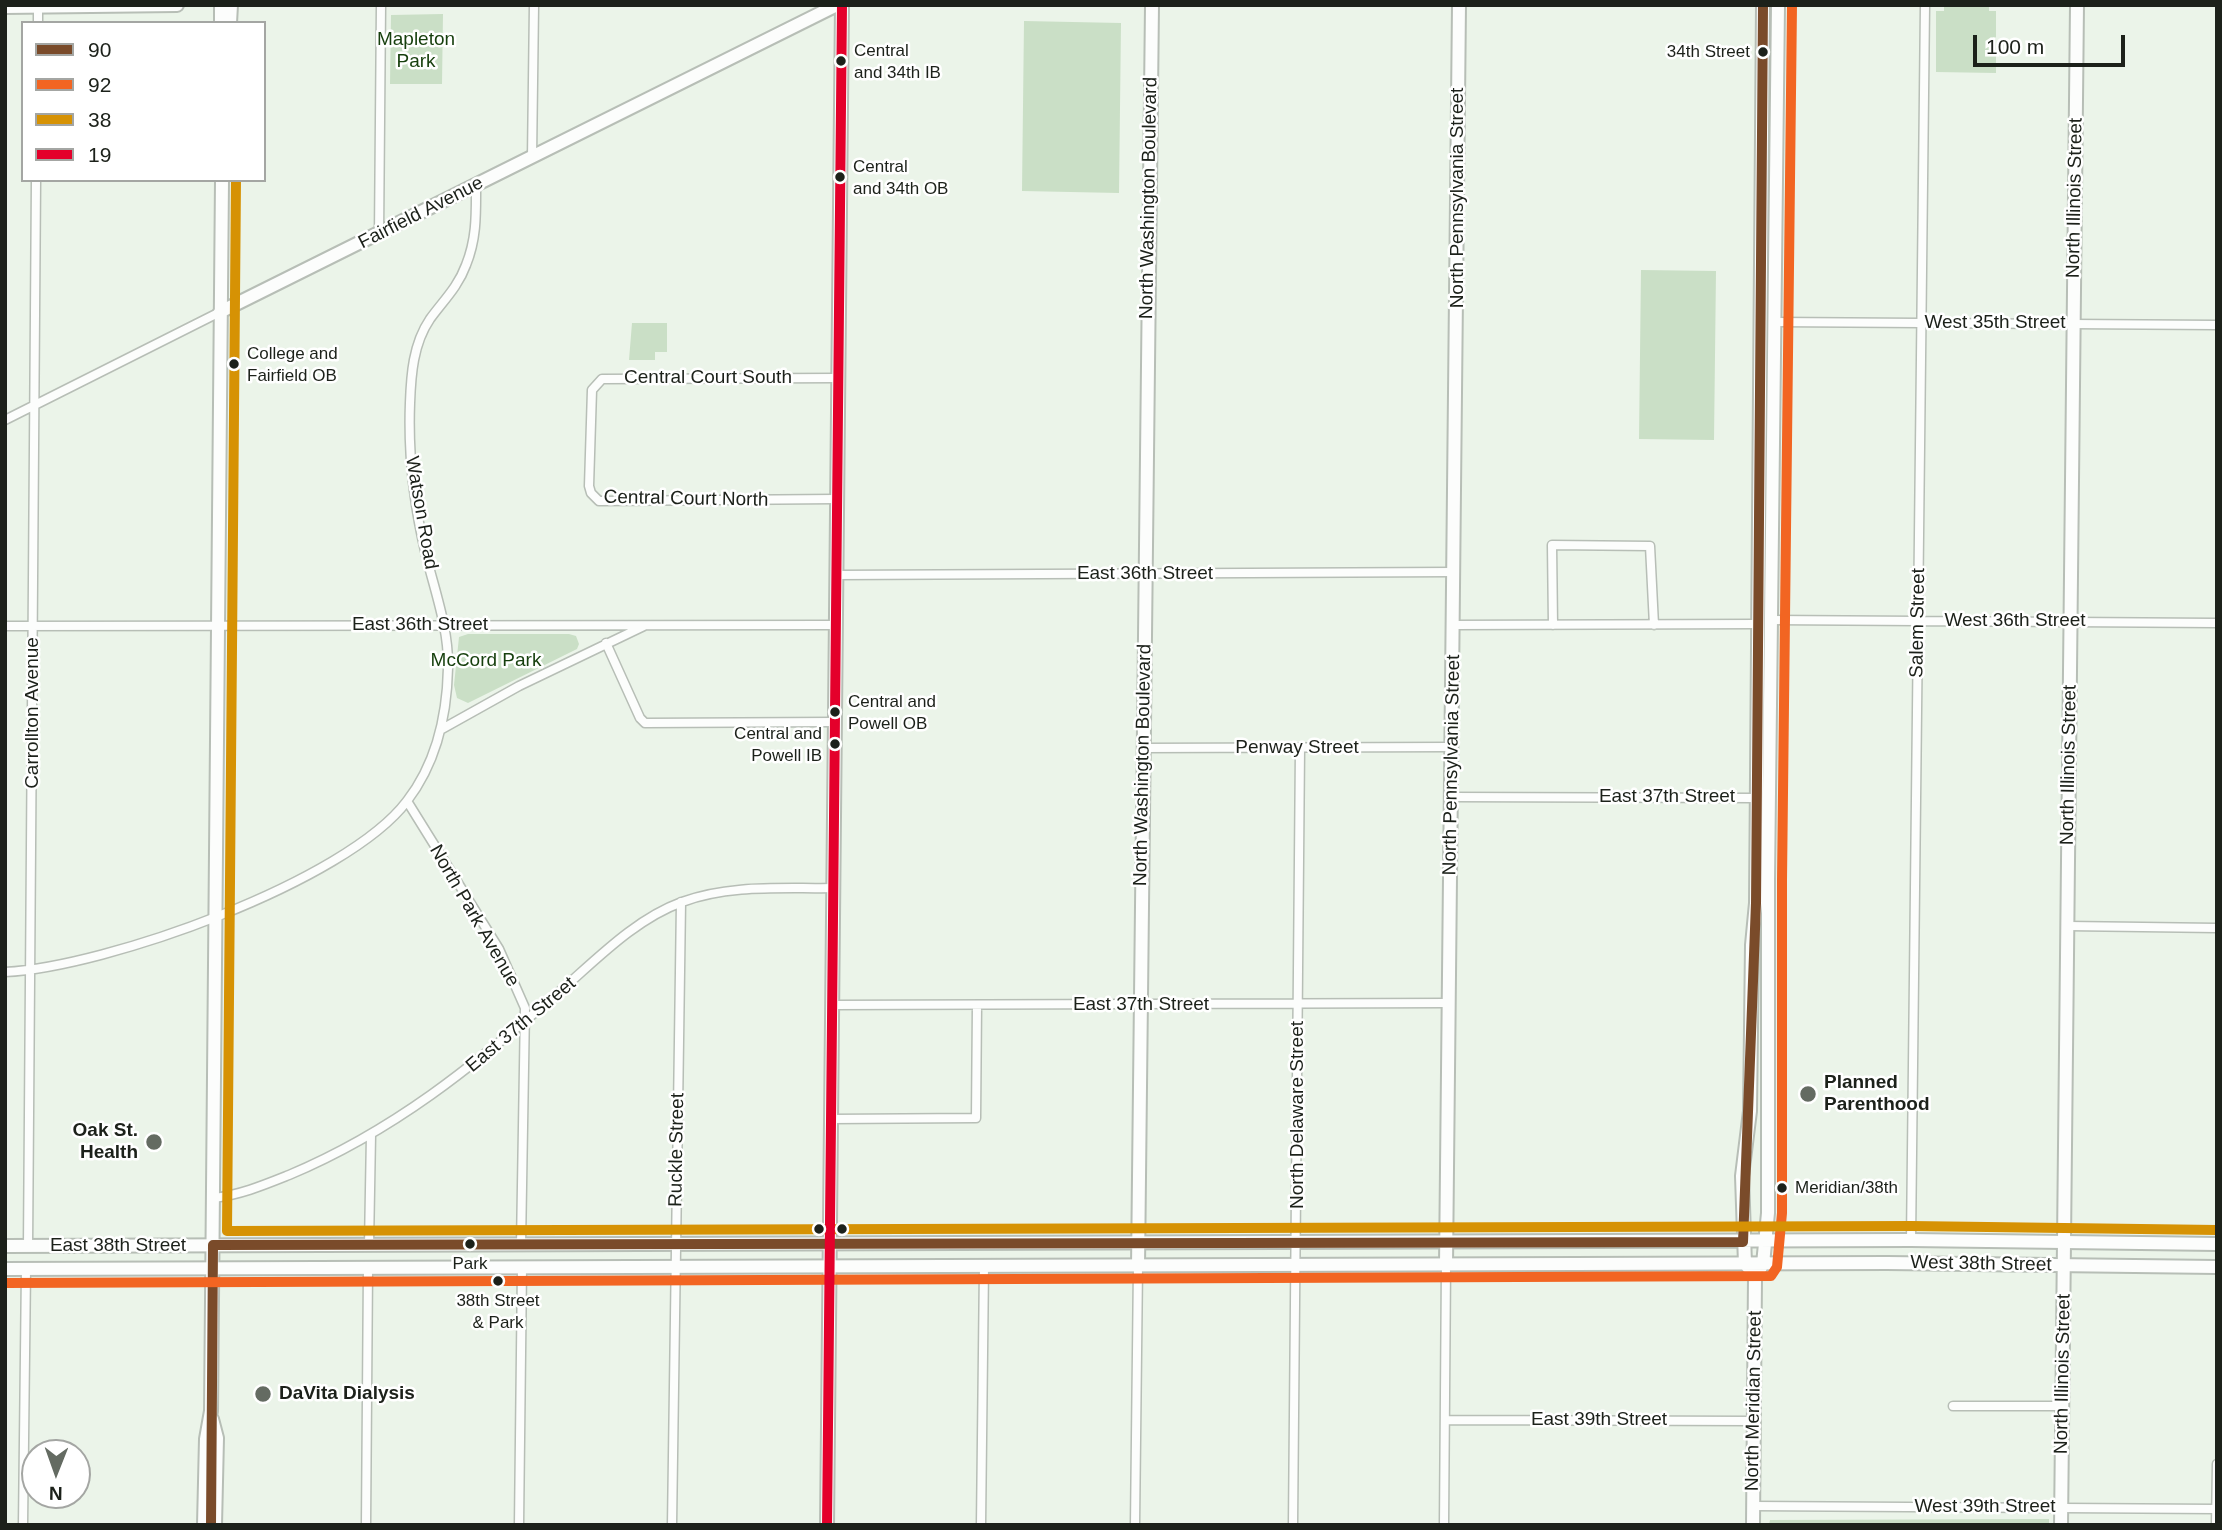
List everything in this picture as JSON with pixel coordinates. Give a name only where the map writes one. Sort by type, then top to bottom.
[{"type":"main road","points":[[5,7],[177,5]]},
{"type":"main road","points":[[827,1525],[839,5]]},
{"type":"main road","name":"Fairfield Avenue","points":[[220,312],[839,5]]},
{"type":"main road","name":"North Washington Boulevard","points":[[1138,1266],[1152,5]]},
{"type":"main road","name":"North Pennsylvania Street","points":[[1447,1265],[1459,5]]},
{"type":"main road","points":[[1763,5],[1765,622],[1765,1241],[1763,1264],[1755,1277],[1745,1264],[1742,1176],[1750,1111],[1757,798],[1765,622],[1774,322],[1778,5]]},
{"type":"main road","name":"North Illinois Street","points":[[2061,1525],[2077,5]]},
{"type":"main road","points":[[204,1525],[206,1439],[211,1411],[222,182]]},
{"type":"main road","name":"West 38th Street","points":[[1743,1242],[1911,1240],[2217,1244]]},
{"type":"main road","name":"East 38th Street","points":[[5,1246],[1743,1242]]},
{"type":"main road","name":"West 38th Street","points":[[1745,1264],[2217,1267]]},
{"type":"main road","name":"East 38th Street","points":[[5,1269],[1745,1264]]},
{"type":"main road","name":"North Meridian Street","points":[[1753,1525],[1755,1277]]},
{"type":"main road","points":[[211,1411],[217,1438],[215,1525]]},
{"type":"street","points":[[379,235],[381,5]]},
{"type":"street","points":[[532,158],[534,5]]},
{"type":"street","name":"Salem Street","points":[[1911,1240],[1925,5]]},
{"type":"street","name":"Carrollton Avenue","points":[[28,1246],[36,182]]},
{"type":"street","name":"Watson Road","points":[[5,972],[31,969],[121,948],[215,916],[289,885],[338,857],[387,822],[407,801],[425,773],[442,729],[448,668],[444,625],[415,499],[410,401],[415,355],[421,336],[454,289],[470,255],[477,218],[476,185]]},
{"type":"street","name":"Fairfield Avenue","points":[[5,420],[220,312]]},
{"type":"street","name":"West 35th Street","points":[[1774,322],[2217,325]]},
{"type":"street","name":"Central Court South","points":[[591,440],[592,390],[604,378],[838,379]]},
{"type":"street","name":"Central Court North","points":[[591,440],[590,491],[599,500],[836,499]]},
{"type":"street","points":[[1553,625],[1552,545],[1591,544],[1650,546],[1654,625]]},
{"type":"street","name":"East 36th Street","points":[[836,575],[1454,572]]},
{"type":"street","points":[[1453,625],[1765,622]]},
{"type":"street","name":"West 36th Street","points":[[1765,622],[2217,623]]},
{"type":"street","points":[[442,729],[519,685],[646,625]]},
{"type":"street","name":"East 36th Street","points":[[5,626],[835,625]]},
{"type":"street","points":[[606,643],[640,718],[645,723],[835,722]]},
{"type":"street","name":"Penway Street","points":[[1142,748],[1452,747]]},
{"type":"street","name":"North Delaware Street","points":[[1293,1525],[1300,748]]},
{"type":"street","name":"East 37th Street","points":[[1451,797],[1757,798]]},
{"type":"street","name":"North Park Avenue","points":[[407,801],[501,954],[523,1003],[525,1021],[521,1245]]},
{"type":"street","name":"East 37th Street","points":[[213,1198],[238,1194],[279,1178],[372,1135],[456,1079],[631,931],[681,902],[724,891],[834,888]]},
{"type":"street","name":"Ruckle Street","points":[[672,1525],[681,902]]},
{"type":"street","points":[[2068,926],[2217,928]]},
{"type":"street","name":"East 37th Street","points":[[832,1005],[1449,1003]]},
{"type":"street","points":[[831,1119],[976,1118],[977,1005]]},
{"type":"street","points":[[369,1245],[372,1135]]},
{"type":"street","name":"North Pennsylvania Street","points":[[1444,1525],[1447,1265]]},
{"type":"street","points":[[981,1525],[984,1266]]},
{"type":"street","name":"North Washington Boulevard","points":[[1135,1525],[1138,1266]]},
{"type":"street","points":[[519,1525],[522,1267]]},
{"type":"street","points":[[366,1525],[368,1268]]},
{"type":"street","points":[[23,1525],[26,1269]]},
{"type":"street","points":[[1953,1406],[2062,1406]]},
{"type":"street","name":"East 39th Street","points":[[1445,1420],[1754,1421]]},
{"type":"street","points":[[2216,1525],[2217,1464]]},
{"type":"street","name":"West 39th Street","points":[[1753,1506],[2217,1508]]},
{"type":"green space","points":[[1944,5],[1989,5],[1989,11],[1996,11],[1996,73],[1936,72],[1936,11],[1944,11]]},
{"type":"green space","name":"Mapleton Park","points":[[443,14],[442,84],[390,84],[391,15]]},
{"type":"green space","points":[[1024,21],[1121,23],[1119,193],[1022,191]]},
{"type":"green space","points":[[1641,270],[1716,271],[1714,440],[1639,439]]},
{"type":"green space","points":[[632,323],[667,323],[667,352],[655,352],[655,360],[629,360]]},
{"type":"green space","name":"McCord Park","points":[[468,634],[569,634],[576,636],[579,644],[577,649],[468,703],[457,698],[454,685],[459,637]]},
{"type":"green space","points":[[2049,1519],[2049,1525],[1769,1525],[1770,1520]]},
{"type":"transit line","name":"19","points":[[827,1525],[842,5]]},
{"type":"transit line","name":"90","points":[[211,1525],[213,1245],[1743,1242],[1756,903],[1763,5]]},
{"type":"transit line","name":"92","points":[[5,1283],[1771,1276],[1777,1267],[1782,1213],[1782,879],[1792,5]]},
{"type":"transit line","name":"38","points":[[236,182],[227,1231],[1911,1226],[2217,1230]]},
{"type":"place","name":"34th Street","points":[[1763,52]]},
{"type":"place","name":"Central and 34th IB","points":[[841,61]]},
{"type":"place","name":"Central and 34th OB","points":[[840,177]]},
{"type":"place","name":"College and Fairfield OB","points":[[234,364]]},
{"type":"place","name":"Central and Powell OB","points":[[835,712]]},
{"type":"place","name":"Central and Powell IB","points":[[835,744]]},
{"type":"place","name":"Planned Parenthood","points":[[1808,1094]]},
{"type":"place","name":"Oak St. Health","points":[[154,1142]]},
{"type":"place","name":"Meridian/38th","points":[[1782,1188]]},
{"type":"place","name":"Park","points":[[470,1244]]},
{"type":"place","name":"38th Street & Park","points":[[498,1281]]},
{"type":"place","name":"DaVita Dialysis","points":[[263,1394]]}]
